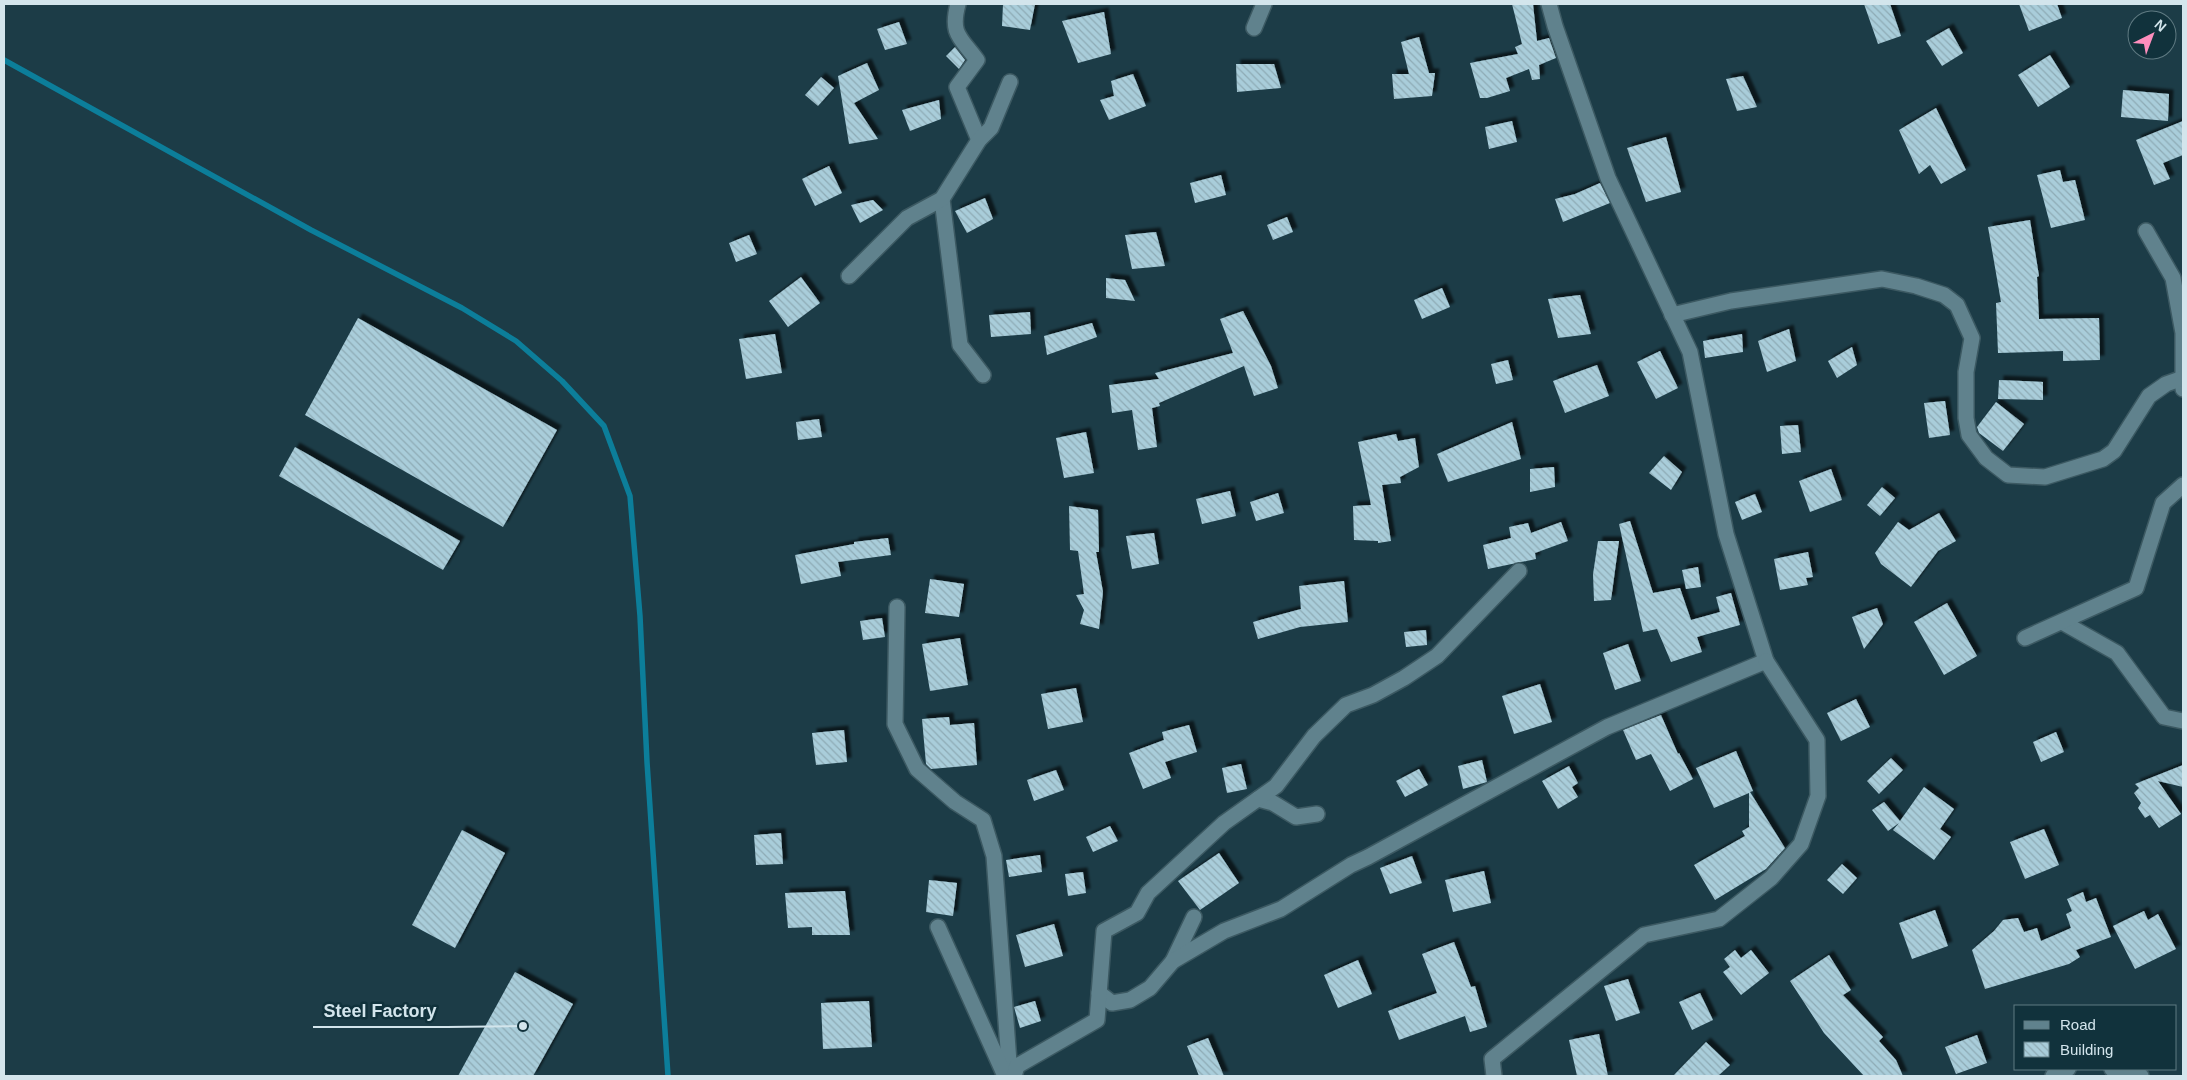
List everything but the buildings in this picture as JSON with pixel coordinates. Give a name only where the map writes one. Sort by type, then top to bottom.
[{"type":"street","points":[[958,4],[955,15],[955,32],[977,60],[957,87],[979,140]]},
{"type":"street","points":[[1254,28],[1264,4]]},
{"type":"street","points":[[1494,1076],[1492,1059],[1644,935],[1719,919],[1771,878],[1801,844],[1818,796],[1817,740],[1766,661],[1726,534],[1690,352],[1608,178],[1549,4]]},
{"type":"street","points":[[848,276],[907,218],[942,199],[979,140],[991,128],[1010,82]]},
{"type":"street","points":[[942,199],[960,345],[983,375]]},
{"type":"street","points":[[1672,315],[1731,301],[1882,279],[1916,286],[1944,295],[1957,305],[1972,338],[1966,372],[1966,418],[1969,435],[1986,458],[2008,475],[2045,477],[2103,459],[2114,452],[2149,396],[2166,384],[2183,383],[2183,333],[2173,278],[2146,231]]},
{"type":"street","points":[[2025,638],[2136,588],[2163,503],[2183,485]]},
{"type":"street","points":[[1014,1076],[1017,1066],[1096,1020],[1104,931],[1137,913],[1148,894],[1224,823],[1276,786],[1314,736],[1346,705],[1372,695],[1437,656],[1519,571]]},
{"type":"street","points":[[898,607],[895,724],[917,769],[956,802],[982,820],[994,856],[1010,1076]]},
{"type":"street","points":[[2062,622],[2117,653],[2164,717],[2183,721]]},
{"type":"street","points":[[1173,962],[1224,931],[1281,909],[1351,865],[1368,858],[1607,727],[1766,661]]},
{"type":"street","points":[[1258,799],[1273,804],[1296,817],[1317,814]]},
{"type":"street","points":[[1099,994],[1112,1003],[1130,1000],[1150,988],[1173,962],[1194,917]]},
{"type":"street","points":[[938,927],[1005,1076]]},
{"type":"street","points":[[2053,1076],[2066,1070]]},
{"type":"street","points":[[2116,1070],[2141,1076]]},
{"type":"waterway","points":[[4,60],[311,230],[462,308],[516,341],[562,381],[604,426],[630,496],[640,616],[647,762],[668,1076]]},
{"type":"place","name":"Steel Factory","points":[[523,1026]]}]
